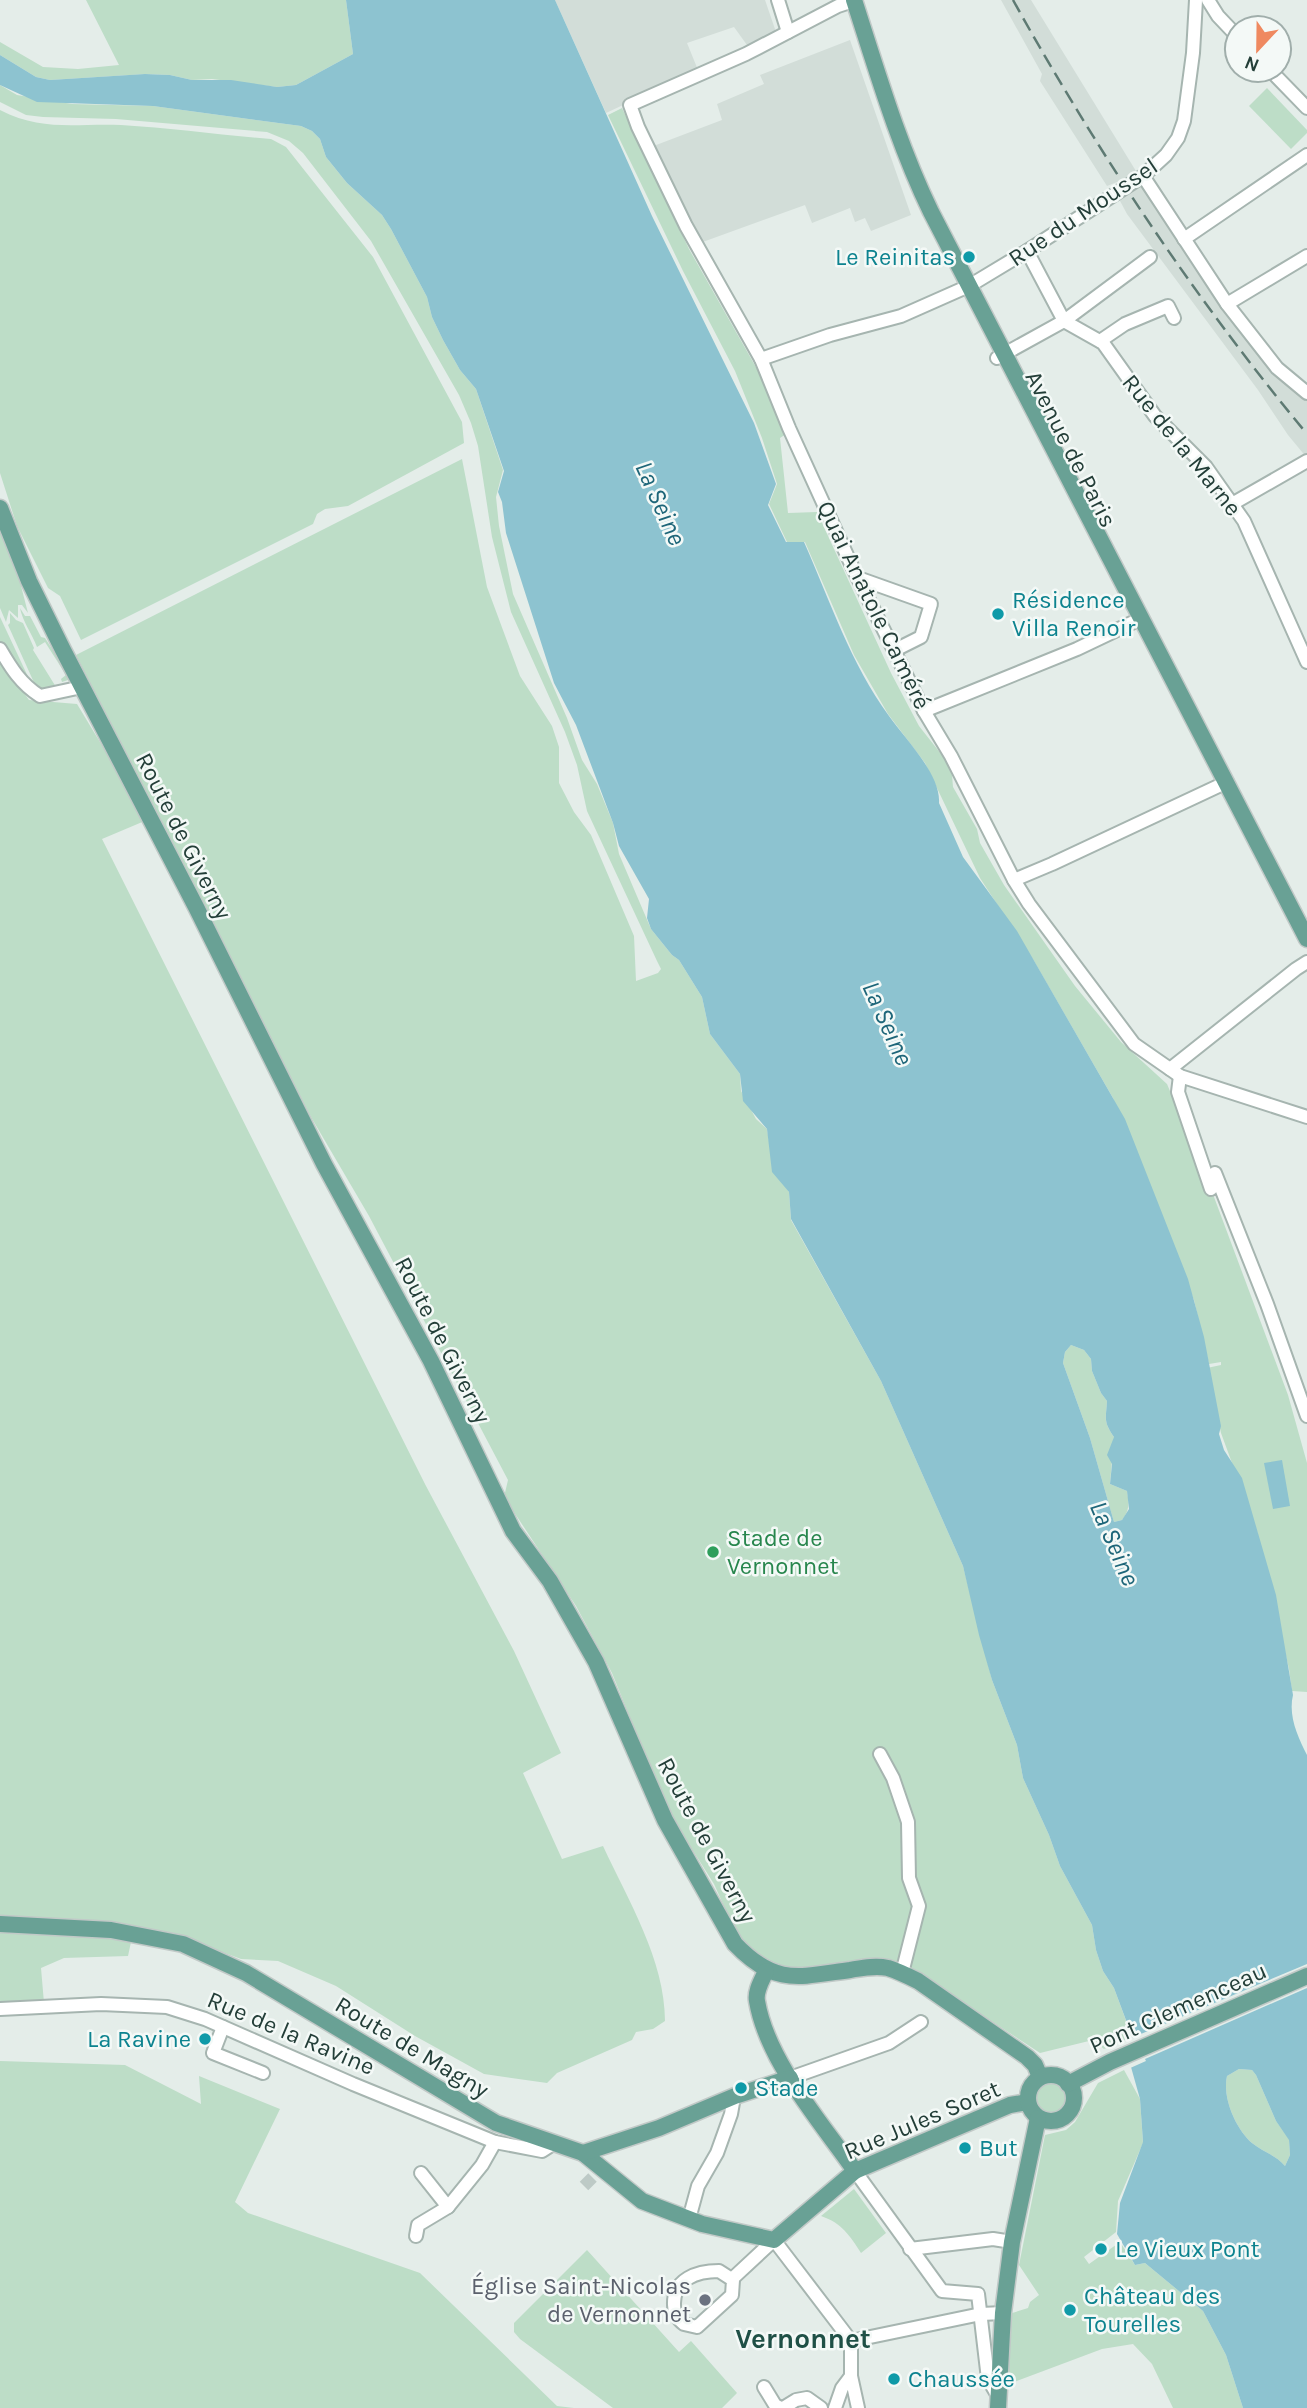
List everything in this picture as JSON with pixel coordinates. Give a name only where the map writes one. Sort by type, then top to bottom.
[{"type":"main road","name":"Avenue de Paris","points":[[852,1],[915,178],[966,287],[1223,784],[1307,939]]},
{"type":"main road","name":"Route de Giverny","points":[[0,508],[29,581],[82,687],[196,907],[324,1164],[431,1361],[513,1531],[550,1581],[596,1662],[664,1820],[735,1944],[766,1971]]},
{"type":"main road","name":"Route de Magny","points":[[0,1924],[111,1930],[183,1944],[226,1963],[495,2123],[583,2153]]},
{"type":"main road","points":[[855,2171],[790,2078],[772,2045],[757,1999],[759,1985],[766,1971],[785,1976],[805,1976],[873,1967],[902,1973],[918,1981],[1027,2057],[1035,2065],[1040,2077]]},
{"type":"main road","name":"Pont Clemenceau","points":[[1068,2084],[1110,2062],[1307,1976]]},
{"type":"main road","points":[[1057,2076],[1068,2084],[1074,2099],[1068,2114],[1054,2121],[1038,2118],[1032,2113],[1028,2102],[1030,2089],[1040,2077],[1057,2076]]},
{"type":"main road","points":[[774,2241],[689,2219],[642,2201],[598,2172],[583,2153],[659,2128],[734,2097],[790,2078]]},
{"type":"main road","name":"Rue Jules Soret","points":[[774,2241],[855,2171],[1010,2105],[1028,2102]]},
{"type":"main road","points":[[998,2402],[1003,2313],[1012,2242],[1038,2118]]},
{"type":"street","points":[[778,0],[788,32],[852,1]]},
{"type":"street","name":"Rue du Moussel","points":[[761,359],[830,335],[901,316],[966,287],[1143,176],[1166,155],[1178,138],[1184,121],[1193,53],[1196,0]]},
{"type":"street","points":[[1208,0],[1223,21]]},
{"type":"street","name":"Quai Anatole Caméré","points":[[788,32],[746,54],[630,105],[638,127],[686,226],[761,359],[789,428],[858,578],[924,711],[951,756],[1029,904],[1134,1044],[1175,1073],[1307,1117]]},
{"type":"street","points":[[1284,84],[1307,108]]},
{"type":"street","points":[[1184,239],[1307,155]]},
{"type":"street","points":[[1143,176],[1227,304],[1277,368],[1307,393]]},
{"type":"street","points":[[1027,251],[1064,321]]},
{"type":"street","points":[[1227,304],[1307,256]]},
{"type":"street","points":[[1001,356],[1064,321],[1150,257]]},
{"type":"street","points":[[1100,341],[1125,324],[1168,306],[1174,318]]},
{"type":"street","name":"Rue de la Marne","points":[[1064,321],[1100,341],[1155,416],[1206,467],[1244,521],[1307,662]]},
{"type":"street","points":[[1232,504],[1307,461]]},
{"type":"street","points":[[858,578],[930,604],[921,637],[895,650]]},
{"type":"street","points":[[924,711],[1077,649],[1138,620]]},
{"type":"street","points":[[1294,633],[1307,628]]},
{"type":"street","points":[[0,649],[15,674],[27,688],[40,696],[82,687]]},
{"type":"street","points":[[1014,880],[1223,784]]},
{"type":"street","points":[[1307,962],[1175,1073],[1178,1092],[1211,1189],[1215,1173],[1303,1390],[1307,1416]]},
{"type":"street","points":[[880,1754],[893,1778],[908,1822],[909,1878],[919,1906],[902,1973]]},
{"type":"street","name":"Rue de la Ravine","points":[[0,2009],[101,2004],[166,2007],[223,2027],[495,2142],[542,2151],[553,2144]]},
{"type":"street","points":[[790,2078],[889,2043],[921,2022]]},
{"type":"street","points":[[223,2027],[213,2053],[263,2073]]},
{"type":"street","points":[[689,2219],[698,2186],[716,2154],[731,2115],[734,2097]]},
{"type":"street","points":[[416,2236],[418,2225],[448,2207],[482,2165],[495,2142]]},
{"type":"street","points":[[855,2171],[942,2291],[978,2294],[988,2379],[998,2402]]},
{"type":"street","points":[[421,2173],[448,2207]]},
{"type":"street","points":[[910,2249],[993,2239],[1012,2242]]},
{"type":"street","points":[[732,2279],[774,2241],[851,2341],[852,2376],[858,2408]]},
{"type":"street","points":[[710,2271],[725,2273],[732,2279],[732,2295],[704,2322],[694,2328],[679,2320],[674,2312],[674,2294],[685,2280],[692,2275],[710,2271]]},
{"type":"street","points":[[851,2341],[981,2314],[1003,2313]]},
{"type":"street","points":[[835,2408],[842,2388],[852,2376]]},
{"type":"street","points":[[764,2387],[775,2405],[782,2408],[796,2400],[807,2398],[821,2408]]},
{"type":"shaded area","points":[[555,0],[765,0],[776,32],[747,45],[734,27],[687,43],[698,70],[606,113]]},
{"type":"shaded area","points":[[1001,0],[1031,0],[1147,189],[1278,373],[1307,400],[1307,458],[1127,214],[1119,199],[1126,195],[1117,182],[1107,186],[1040,81],[1042,74]]},
{"type":"shaded area","points":[[850,40],[911,215],[871,231],[865,218],[855,222],[850,208],[812,223],[805,205],[700,243],[692,250],[643,150],[722,120],[717,104],[764,84],[760,75]]},
{"type":"green space","points":[[86,0],[346,0],[353,54],[296,85],[277,87],[146,74],[50,80],[36,77],[0,55],[0,42],[43,67],[78,69],[119,65]]},
{"type":"green space","points":[[0,85],[17,95],[72,104],[153,106],[301,126],[320,139],[326,157],[347,183],[382,215],[391,229],[427,297],[432,317],[443,340],[460,370],[476,389],[503,470],[496,497],[513,594],[567,718],[582,760],[597,784],[613,823],[619,854],[651,929],[679,960],[702,997],[710,1034],[740,1074],[741,1091],[756,1119],[767,1129],[773,1166],[789,1192],[791,1220],[881,1381],[963,1566],[992,1680],[1017,1745],[1023,1778],[1060,1866],[1092,1925],[1103,1971],[1114,1988],[1132,2037],[1104,2049],[1093,2040],[1040,2053],[920,1974],[804,1970],[776,1966],[752,1952],[736,1933],[714,1884],[668,1811],[612,1673],[576,1606],[504,1497],[508,1480],[369,1216],[311,1117],[76,655],[462,459],[487,587],[520,676],[552,726],[559,747],[559,783],[574,812],[591,835],[634,936],[636,981],[658,973],[661,969],[587,811],[577,765],[565,732],[511,612],[492,537],[478,446],[471,423],[459,395],[371,241],[303,153],[289,141],[267,132],[116,119],[26,115],[0,102]]},
{"type":"green space","points":[[1267,88],[1307,130],[1291,149],[1249,106]]},
{"type":"green space","points":[[622,108],[689,249],[757,369],[786,434],[780,438],[788,513],[817,512],[891,673],[919,726],[945,759],[952,775],[953,787],[1004,885],[1075,986],[1121,1042],[1167,1084],[1211,1189],[1288,1395],[1307,1463],[1307,1692],[1292,1691],[1257,1531],[1221,1433],[1207,1368],[1221,1365],[1221,1362],[1209,1364],[1194,1300],[1113,1098],[1034,961],[980,878],[925,763],[888,714],[854,655],[805,542],[787,542],[769,504],[777,484],[735,371],[683,271],[608,115]]},
{"type":"green space","points":[[0,110],[45,124],[158,128],[271,139],[286,147],[373,257],[462,422],[464,443],[348,506],[325,509],[317,514],[313,524],[81,640],[60,596],[48,588],[17,526],[0,473]]},
{"type":"green space","points":[[0,529],[20,582],[28,613],[22,605],[18,605],[18,618],[9,610],[6,622],[0,608]]},
{"type":"green space","points":[[20,608],[25,616],[30,616],[41,637],[45,638],[69,675],[68,680],[62,682],[61,679],[66,675],[45,642],[37,647]]},
{"type":"green space","points":[[10,613],[23,623],[33,650],[56,687],[43,692],[36,687],[8,625]]},
{"type":"green space","points":[[0,617],[30,681],[29,686],[0,645]]},
{"type":"green space","points":[[0,659],[29,700],[77,704],[147,820],[102,839],[426,1486],[514,1651],[561,1753],[523,1773],[562,1859],[603,1846],[652,1953],[659,1976],[665,2021],[653,2029],[636,2032],[632,2040],[557,2073],[547,2083],[484,2074],[415,2036],[336,1986],[278,1961],[241,1959],[184,1938],[134,1928],[128,1956],[64,1958],[41,1968],[44,2003],[0,2005]]},
{"type":"green space","points":[[1071,1345],[1084,1350],[1091,1359],[1092,1371],[1107,1401],[1107,1423],[1114,1437],[1110,1484],[1127,1491],[1128,1510],[1122,1520],[1114,1522],[1090,1438],[1063,1363],[1065,1352]]},
{"type":"green space","points":[[0,2061],[125,2065],[201,2104],[199,2076],[280,2109],[235,2202],[248,2213],[420,2273],[557,2406],[574,2408],[0,2408]]},
{"type":"green space","points":[[1239,2069],[1252,2070],[1256,2075],[1276,2121],[1289,2139],[1290,2155],[1285,2166],[1252,2143],[1236,2121],[1228,2103],[1226,2085],[1227,2076]]},
{"type":"green space","points":[[1124,2070],[1140,2099],[1143,2143],[1118,2201],[1116,2232],[1084,2257],[1089,2264],[1120,2242],[1135,2265],[1145,2263],[1203,2311],[1226,2355],[1243,2408],[1173,2408],[1152,2364],[1133,2344],[1102,2349],[1009,2384],[1009,2314],[1028,2308],[1030,2302],[1039,2295],[1019,2265],[1045,2135],[1066,2130],[1075,2122],[1098,2083]]},
{"type":"green space","points":[[1051,2081],[1063,2086],[1068,2098],[1063,2110],[1051,2115],[1039,2110],[1034,2098],[1039,2086]]},
{"type":"green space","points":[[854,2189],[886,2233],[861,2253],[840,2226],[821,2216]]},
{"type":"green space","name":"Vernonnet","points":[[587,2250],[679,2352],[691,2341],[737,2393],[722,2408],[613,2408],[514,2332],[514,2323]]},
{"type":"water","name":"La Seine","points":[[346,0],[555,0],[652,216],[754,423],[776,484],[768,505],[786,542],[804,542],[863,675],[889,716],[921,757],[934,780],[939,803],[963,857],[1017,931],[1125,1119],[1188,1279],[1204,1337],[1221,1426],[1219,1434],[1224,1450],[1242,1478],[1276,1595],[1293,1695],[1293,1718],[1307,1755],[1307,2408],[1243,2408],[1226,2355],[1203,2311],[1145,2263],[1135,2265],[1117,2234],[1120,2203],[1143,2142],[1140,2099],[1131,2067],[1145,2060],[1133,2039],[1114,1988],[1103,1971],[1092,1925],[1060,1866],[1023,1778],[1017,1745],[992,1680],[979,1635],[963,1566],[881,1381],[791,1219],[789,1192],[772,1172],[767,1129],[743,1101],[740,1074],[710,1034],[702,997],[679,960],[651,929],[647,918],[649,899],[619,846],[576,725],[554,683],[506,533],[498,492],[504,471],[476,389],[460,370],[443,340],[432,317],[427,297],[391,229],[382,215],[347,183],[326,157],[320,139],[301,126],[153,106],[37,102],[0,85],[0,55],[36,77],[50,80],[145,74],[170,75],[192,80],[231,80],[277,87],[296,85],[353,54]],"holes":[[[1071,1345],[1084,1350],[1091,1359],[1092,1371],[1107,1401],[1107,1423],[1114,1437],[1107,1455],[1112,1464],[1110,1484],[1127,1491],[1129,1509],[1122,1520],[1114,1522],[1090,1438],[1063,1363],[1065,1352]],[[1239,2069],[1252,2070],[1256,2075],[1276,2121],[1289,2140],[1290,2155],[1285,2166],[1252,2143],[1236,2121],[1228,2103],[1226,2085],[1227,2076]]]},
{"type":"water","points":[[1282,1460],[1290,1506],[1273,1509],[1264,1463]]},
{"type":"pier","points":[[1307,1964],[1307,1988],[1145,2059],[1146,2061],[1128,2069],[1129,2064],[1141,2059],[1129,2039]]},
{"type":"tunnel","points":[[584,2186],[593,2177]]},
{"type":"railway","points":[[1013,0],[1079,113],[1150,224],[1226,331],[1307,434]]},
{"type":"place","name":"Le Reinitas","points":[[969,257]]},
{"type":"place","name":"Résidence Villa Renoir","points":[[998,614]]},
{"type":"place","name":"Stade de Vernonnet","points":[[713,1552]]},
{"type":"place","name":"La Ravine","points":[[205,2039]]},
{"type":"place","name":"Stade","points":[[741,2088]]},
{"type":"place","name":"But","points":[[965,2148]]},
{"type":"place","name":"Le Vieux Pont","points":[[1101,2249]]},
{"type":"place","name":"Église Saint-Nicolas de Vernonnet","points":[[705,2300]]},
{"type":"place","name":"Château des Tourelles","points":[[1070,2310]]},
{"type":"place","name":"Chaussée","points":[[894,2379]]},
{"type":"district","name":"Vernonnet","points":[[803,2338]]}]
